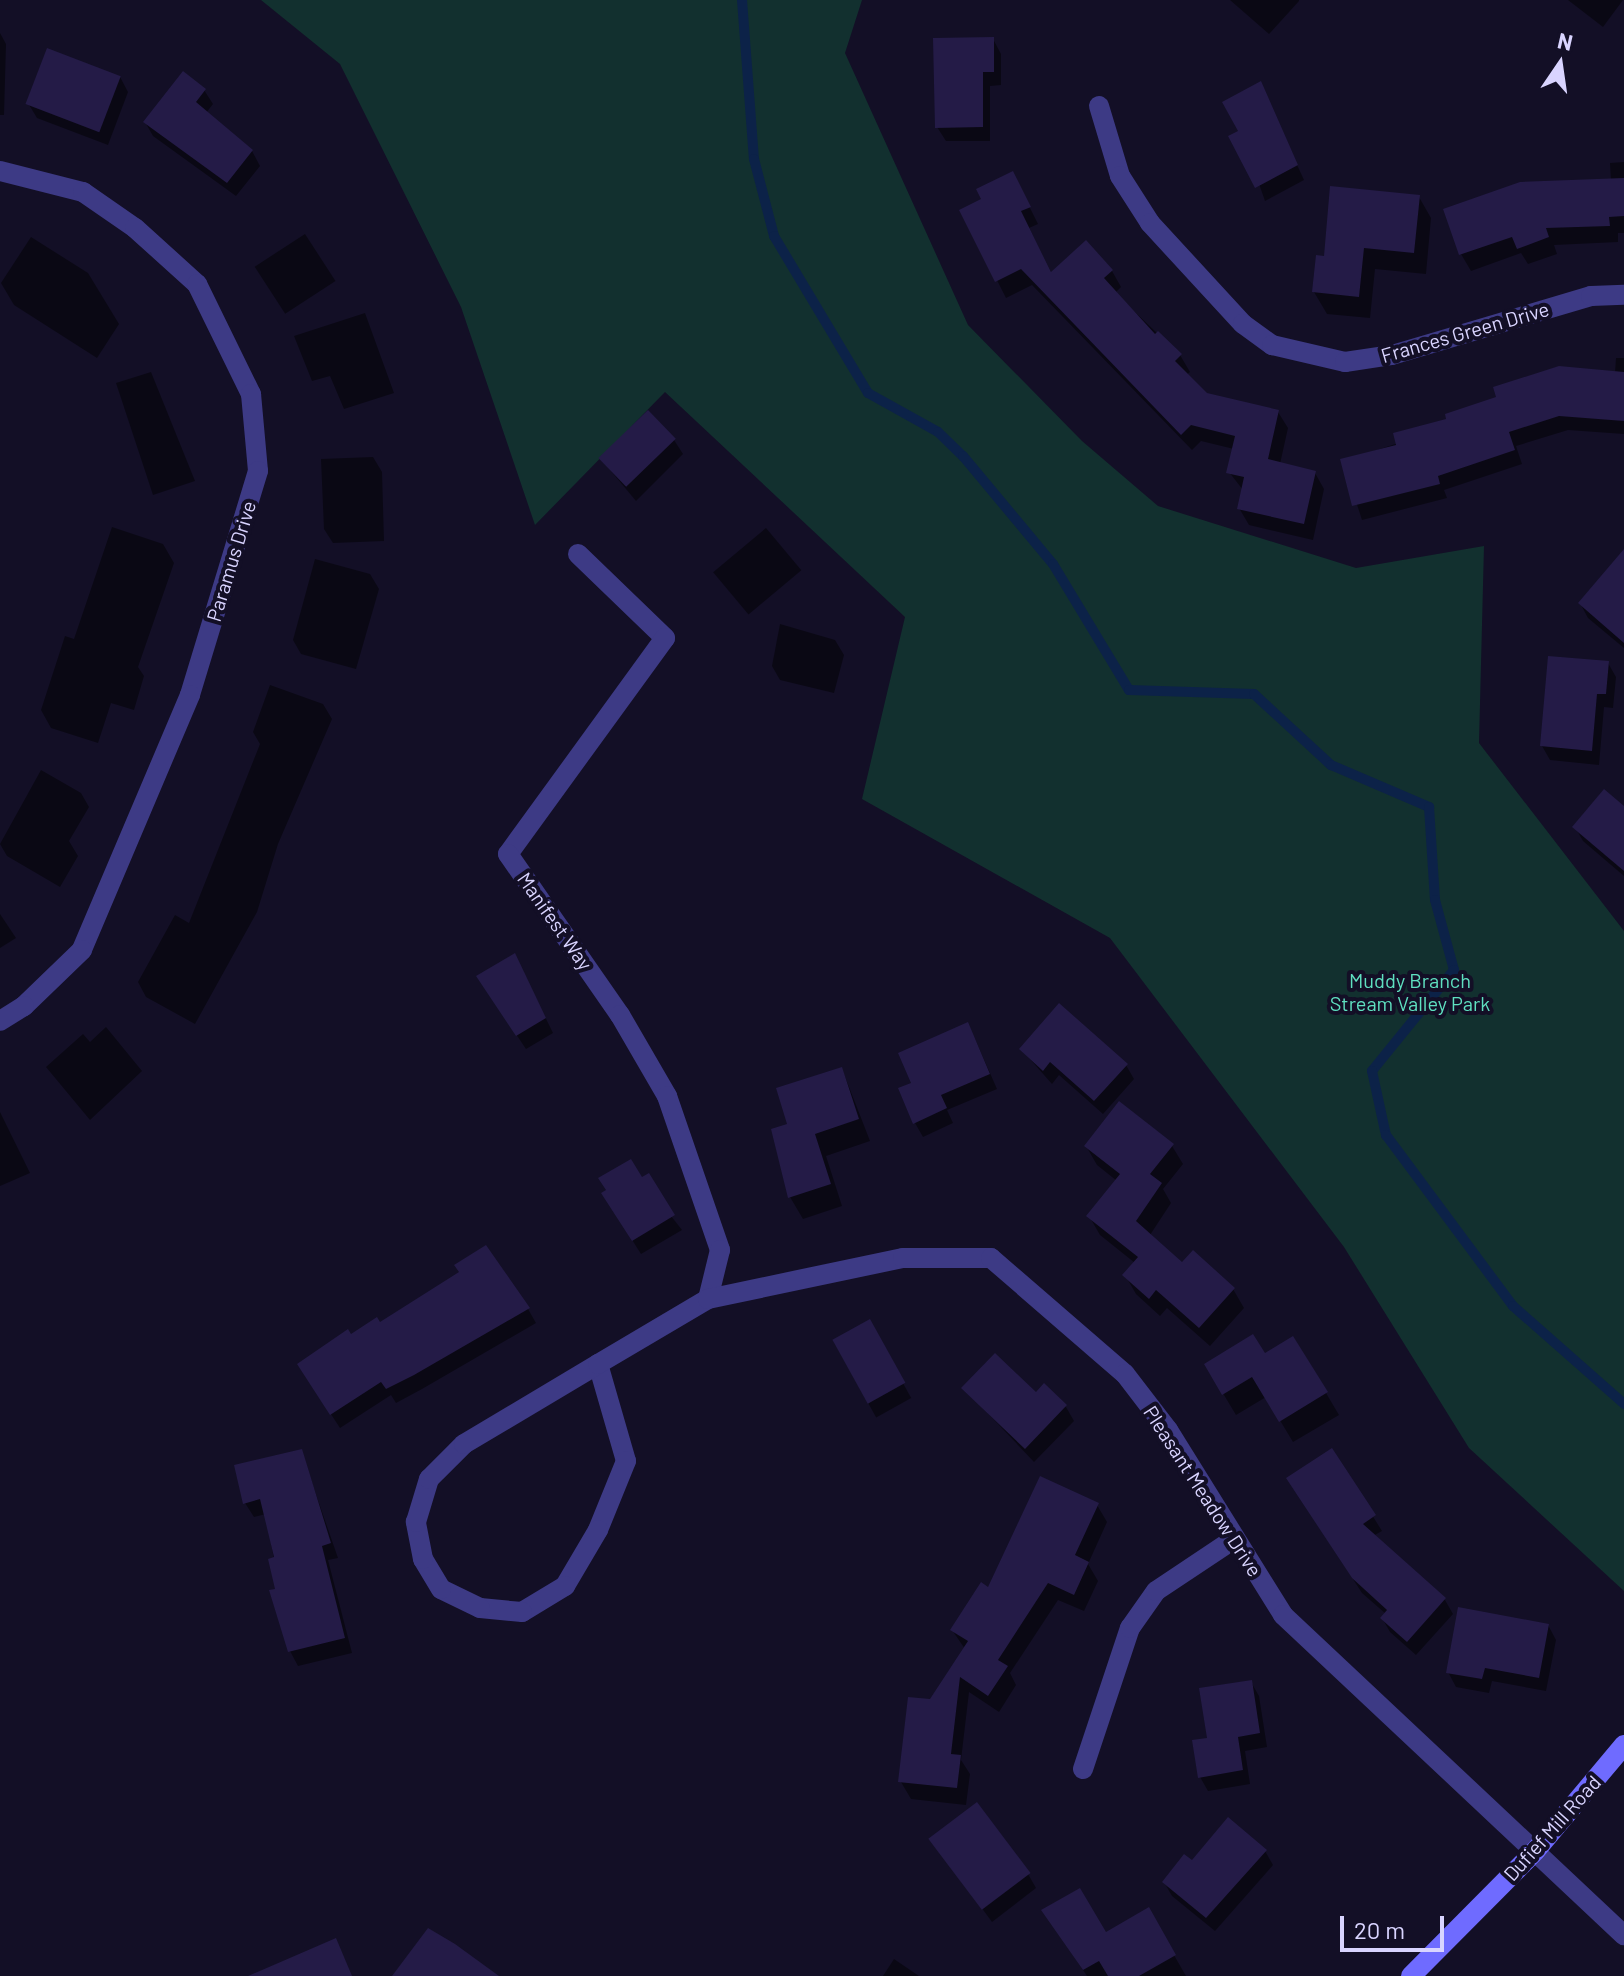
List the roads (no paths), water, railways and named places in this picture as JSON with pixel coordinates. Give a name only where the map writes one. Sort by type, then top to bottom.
[{"type":"main road","name":"Dufief Mill Road","points":[[1411,1976],[1536,1850],[1624,1745]]},
{"type":"street","name":"Frances Green Drive","points":[[1099,106],[1120,176],[1150,223],[1243,324],[1272,345],[1345,362],[1376,357],[1591,296],[1624,295]]},
{"type":"street","name":"Paramus Drive","points":[[0,171],[83,192],[135,228],[197,284],[251,394],[258,471],[190,695],[82,950],[24,1006],[0,1021]]},
{"type":"street","name":"Manifest Way","points":[[578,554],[665,638],[508,854],[620,1015],[667,1096],[720,1250],[708,1299]]},
{"type":"street","name":"Pleasant Meadow Drive","points":[[598,1364],[626,1461],[598,1530],[565,1586],[522,1612],[480,1608],[441,1589],[423,1559],[416,1522],[429,1479],[464,1444],[598,1364],[708,1299],[903,1258],[991,1258],[1125,1374],[1168,1430],[1283,1615],[1624,1935]]},
{"type":"street","points":[[1083,1769],[1130,1628],[1156,1591],[1234,1539]]},
{"type":"waterway","points":[[742,0],[754,159],[774,236],[868,393],[938,432],[963,456],[1053,564],[1129,690],[1254,694],[1331,765],[1429,807],[1435,900],[1454,970],[1372,1071],[1386,1135],[1513,1306],[1624,1404]]},
{"type":"park label","name":"Muddy Branch Stream Valley Park","points":[[1410,992]]}]
